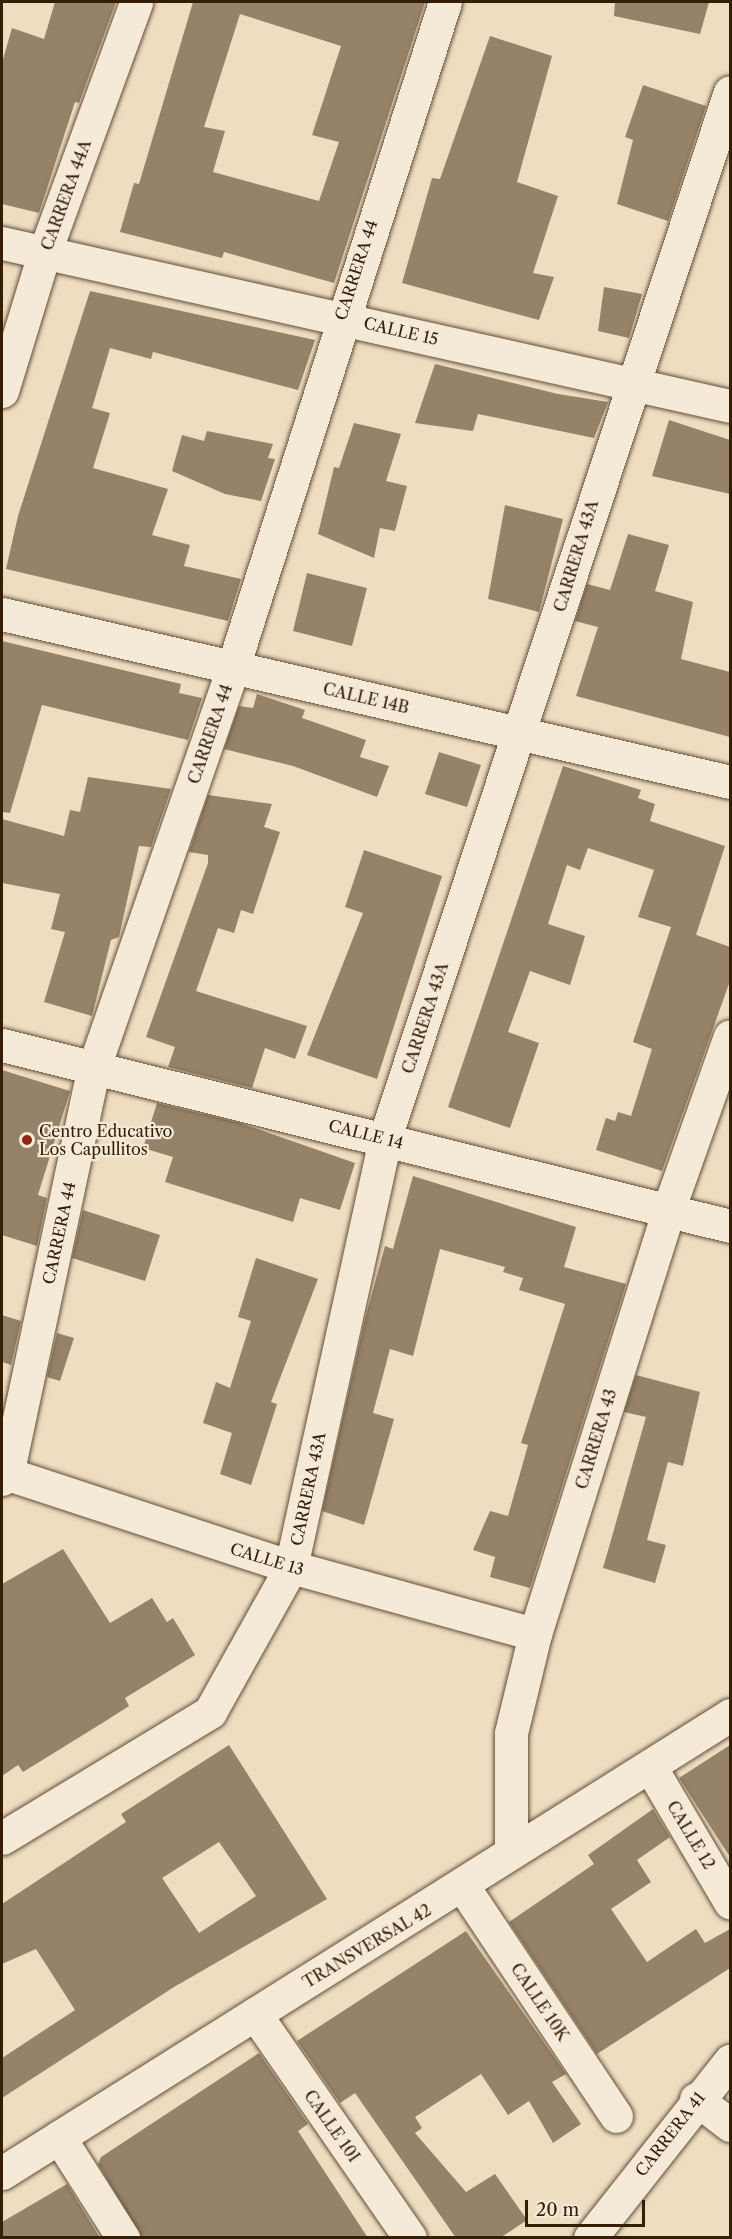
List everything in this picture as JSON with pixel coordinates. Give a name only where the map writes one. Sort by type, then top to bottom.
[{"type":"street","name":"CARRERA 44A","points":[[2,391],[44,254],[136,2]]},
{"type":"street","name":"CARRERA 44","points":[[4,1475],[94,1067],[233,667],[340,318],[445,2]]},
{"type":"street","name":"CARRERA 43A","points":[[2,1838],[210,1712],[291,1567],[386,1138],[520,734],[630,383],[730,92]]},
{"type":"street","name":"CALLE 15","points":[[2,243],[730,406]]},
{"type":"street","name":"CALLE 14B","points":[[2,614],[730,782]]},
{"type":"street","name":"CARRERA 43","points":[[511,1852],[512,1733],[535,1634],[669,1208],[730,1036]]},
{"type":"street","name":"CALLE 14","points":[[2,1045],[669,1208],[730,1226]]},
{"type":"street","name":"CALLE 13","points":[[4,1475],[291,1567],[535,1634]]},
{"type":"street","name":"TRANSVERSAL 42","points":[[2,2173],[255,2014],[464,1888],[511,1852],[651,1768],[730,1715]]},
{"type":"street","name":"CALLE 12","points":[[651,1768],[730,1902]]},
{"type":"street","name":"CALLE 10K","points":[[464,1888],[616,2116]]},
{"type":"street","name":"CALLE 10I","points":[[255,2014],[410,2238]]},
{"type":"street","name":"CARRERA 41","points":[[590,2238],[696,2099],[730,2061]]},
{"type":"street","points":[[696,2099],[730,2125]]},
{"type":"street","points":[[59,2138],[123,2238]]},
{"type":"building","points":[[55,2],[116,2],[79,103],[75,102],[39,213],[2,204],[2,63],[12,28],[44,39]]},
{"type":"building","points":[[193,2],[425,2],[334,283],[224,252],[222,258],[120,232],[134,183],[139,184]],"holes":[[[240,14],[341,46],[312,135],[339,142],[319,201],[213,172],[225,131],[204,127]]]},
{"type":"building","points":[[615,2],[709,2],[700,34],[614,16]]},
{"type":"building","points":[[490,36],[552,56],[517,182],[558,196],[533,273],[554,277],[539,320],[402,283],[432,178],[440,179]]},
{"type":"building","points":[[643,85],[706,106],[668,221],[617,204],[633,140],[625,137]]},
{"type":"building","points":[[604,287],[642,294],[629,338],[598,331]]},
{"type":"building","points":[[90,291],[315,340],[298,390],[153,352],[151,359],[110,348],[92,408],[110,413],[93,468],[168,489],[152,535],[190,545],[184,566],[241,579],[228,621],[6,569],[18,516]]},
{"type":"building","points":[[435,364],[558,394],[608,402],[594,438],[478,414],[473,431],[415,423]]},
{"type":"building","points":[[669,420],[730,440],[730,494],[652,476]]},
{"type":"building","points":[[354,423],[401,434],[386,481],[407,486],[395,531],[380,528],[374,558],[318,534],[334,467],[339,468]]},
{"type":"building","points":[[207,431],[273,444],[268,458],[275,459],[261,501],[225,494],[172,471],[182,435],[204,441]]},
{"type":"building","points":[[505,505],[563,519],[539,612],[488,599]]},
{"type":"building","points":[[628,534],[669,545],[655,591],[693,602],[681,659],[730,672],[730,737],[576,696],[598,627],[575,621],[587,584],[610,590]]},
{"type":"building","points":[[307,573],[367,588],[352,646],[293,631]]},
{"type":"building","points":[[2,641],[181,684],[179,693],[202,698],[188,740],[42,705],[10,813],[2,812]]},
{"type":"building","points":[[257,694],[305,710],[302,718],[366,740],[360,757],[389,766],[377,797],[293,766],[224,749],[239,706],[253,708]]},
{"type":"building","points":[[439,752],[481,765],[467,807],[425,794]]},
{"type":"building","points":[[563,766],[641,790],[638,798],[655,804],[650,821],[725,846],[696,935],[730,947],[730,981],[662,1171],[596,1150],[606,1118],[615,1121],[618,1112],[631,1116],[652,1049],[633,1042],[671,927],[638,917],[654,870],[588,848],[580,870],[567,865],[548,924],[585,936],[570,985],[530,971],[508,1032],[539,1043],[510,1128],[448,1107]]},
{"type":"building","points":[[88,777],[171,789],[151,847],[139,846],[119,937],[111,940],[92,1016],[44,1002],[65,932],[51,929],[60,894],[2,883],[2,819],[64,836],[70,810],[80,812]]},
{"type":"building","points":[[208,795],[272,804],[264,827],[280,832],[253,914],[241,910],[234,933],[218,928],[196,991],[307,1026],[295,1059],[265,1048],[252,1088],[168,1067],[175,1047],[146,1037],[208,863],[208,855],[189,852]]},
{"type":"building","points":[[364,850],[442,876],[377,1079],[307,1055],[363,913],[345,907]]},
{"type":"building","points":[[2,1070],[70,1091],[38,1195],[47,1198],[37,1246],[2,1235]]},
{"type":"building","points":[[157,1103],[240,1123],[355,1163],[340,1210],[300,1198],[293,1222],[165,1182],[173,1157],[143,1148]]},
{"type":"building","points":[[413,1176],[576,1227],[564,1267],[626,1284],[530,1588],[490,1577],[495,1557],[473,1550],[490,1511],[508,1516],[528,1445],[521,1443],[565,1304],[519,1290],[523,1278],[503,1272],[505,1267],[440,1249],[413,1356],[390,1349],[373,1413],[394,1419],[364,1525],[322,1511],[365,1319],[385,1246],[393,1249]]},
{"type":"building","points":[[83,1210],[160,1235],[145,1281],[72,1258]]},
{"type":"building","points":[[256,1258],[318,1279],[271,1402],[277,1404],[251,1485],[220,1474],[232,1433],[203,1423],[216,1382],[230,1388],[251,1321],[238,1317]]},
{"type":"building","points":[[2,1315],[21,1321],[11,1365],[2,1362]]},
{"type":"building","points":[[57,1333],[74,1338],[60,1381],[47,1377]]},
{"type":"building","points":[[636,1375],[700,1392],[683,1466],[668,1462],[647,1540],[666,1545],[655,1583],[603,1568],[646,1417],[624,1412]]},
{"type":"building","points":[[63,1549],[110,1623],[152,1598],[167,1622],[173,1618],[195,1655],[125,1698],[129,1706],[104,1722],[23,1772],[18,1765],[2,1776],[2,1584]]},
{"type":"building","points":[[229,1745],[327,1899],[174,1987],[2,2098],[2,2058],[75,2010],[36,1949],[2,1964],[2,1904],[126,1822],[121,1814]],"holes":[[[219,1842],[256,1896],[199,1933],[162,1878]]]},
{"type":"building","points":[[730,1745],[730,1857],[679,1778]]},
{"type":"building","points":[[653,1809],[670,1837],[637,1860],[651,1882],[611,1909],[647,1962],[696,1929],[705,1943],[730,1929],[730,1968],[597,2054],[509,1922],[594,1864],[588,1855]]},
{"type":"building","points":[[466,1931],[566,2074],[552,2082],[581,2124],[553,2143],[529,2101],[508,2115],[481,2074],[415,2117],[422,2128],[415,2133],[466,2192],[495,2174],[527,2220],[500,2238],[456,2238],[355,2093],[340,2103],[297,2041]]},
{"type":"building","points":[[259,2053],[308,2124],[298,2131],[368,2238],[142,2238],[98,2164],[101,2157]]},
{"type":"building","points":[[67,2184],[100,2238],[2,2238],[2,2222]]},
{"type":"place","name":"Centro Educativo Los Capullitos","points":[[27,1140]]}]
